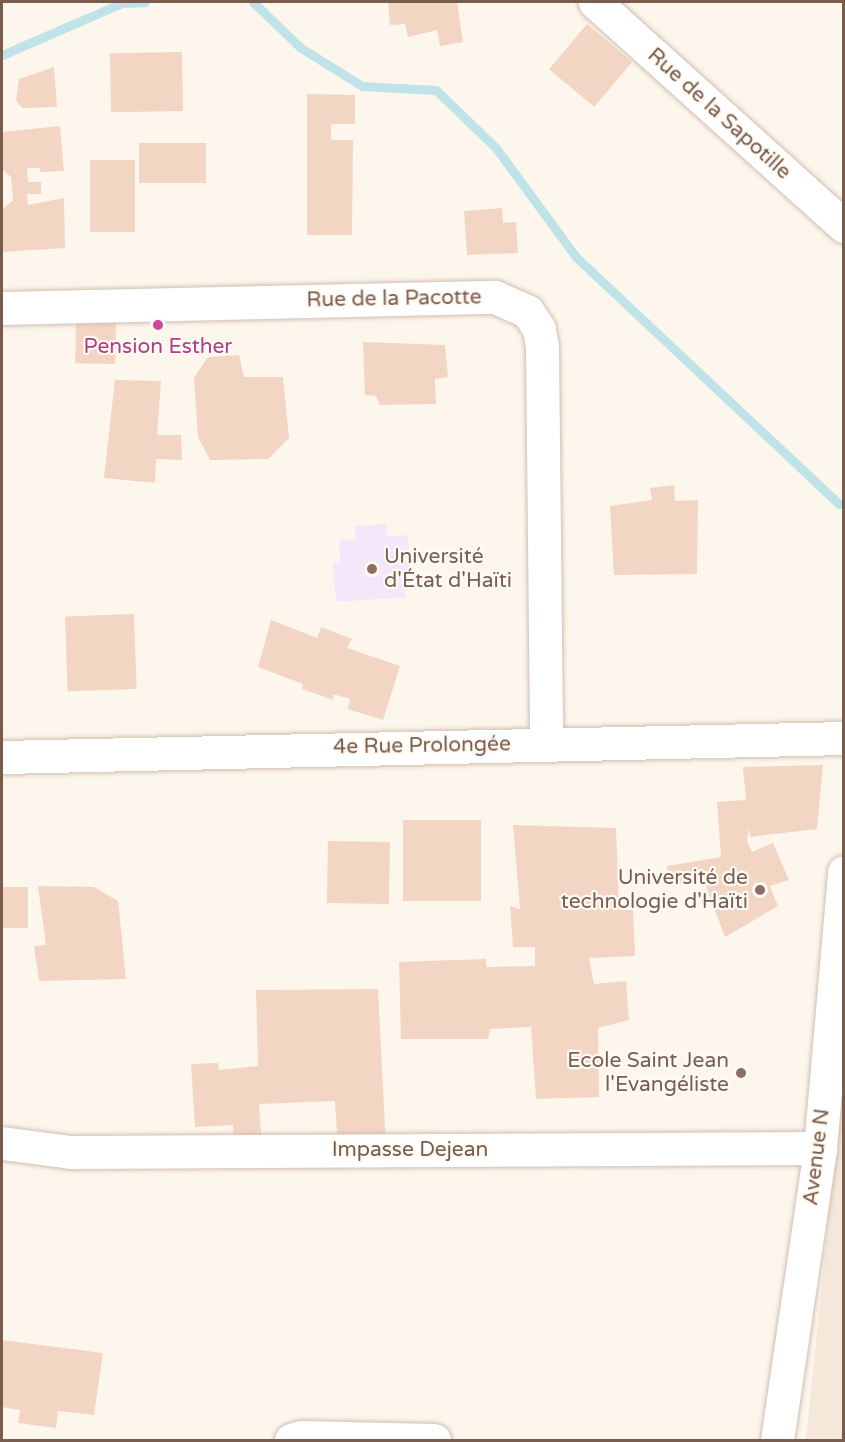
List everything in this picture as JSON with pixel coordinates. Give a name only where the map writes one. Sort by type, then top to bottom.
[{"type":"street","name":"Rue de la Sapotille","points":[[596,2],[843,226]]},
{"type":"street","name":"Rue de la Pacotte","points":[[2,308],[495,297],[528,312],[539,329],[542,347],[546,743]]},
{"type":"street","name":"4e Rue Prolongée","points":[[2,757],[843,738]]},
{"type":"street","name":"Avenue N","points":[[777,1440],[820,1148],[843,872]]},
{"type":"street","name":"Impasse Dejean","points":[[2,1143],[70,1152],[820,1148]]},
{"type":"street","points":[[291,1440],[301,1437],[434,1440]]},
{"type":"shaded area","name":"Université d'État d'Haïti","points":[[386,524],[387,537],[408,535],[411,575],[404,576],[406,597],[336,602],[333,563],[340,562],[339,540],[356,539],[355,526]]},
{"type":"shaded area","points":[[843,1076],[843,1440],[806,1440]]},
{"type":"building","points":[[388,2],[457,2],[463,42],[440,46],[437,30],[408,37],[405,24],[390,25]]},
{"type":"building","points":[[587,24],[632,62],[594,107],[549,69]]},
{"type":"building","points":[[182,52],[183,111],[111,112],[110,53]]},
{"type":"building","points":[[54,67],[57,107],[22,108],[16,100],[19,79]]},
{"type":"building","points":[[307,94],[355,95],[355,124],[331,124],[331,140],[353,140],[352,235],[307,235]]},
{"type":"building","points":[[60,126],[64,171],[41,172],[39,168],[27,168],[28,182],[41,182],[41,194],[27,194],[28,205],[64,198],[65,248],[2,252],[2,210],[13,200],[11,177],[2,169],[2,132]]},
{"type":"building","points":[[139,143],[206,143],[206,183],[139,183]]},
{"type":"building","points":[[90,160],[135,160],[135,232],[90,232]]},
{"type":"building","points":[[502,208],[503,223],[516,222],[518,253],[467,255],[464,211]]},
{"type":"building","points":[[76,322],[116,323],[115,364],[75,363]]},
{"type":"building","points":[[363,342],[445,345],[448,377],[435,379],[436,404],[380,405],[376,396],[365,395]]},
{"type":"building","points":[[239,355],[244,377],[283,377],[289,438],[268,459],[210,460],[198,437],[194,378],[208,357]]},
{"type":"building","points":[[115,380],[161,381],[157,435],[181,435],[182,460],[156,459],[155,483],[104,478]]},
{"type":"building","points":[[674,485],[675,501],[698,500],[697,574],[614,575],[610,506],[652,500],[650,488]]},
{"type":"building","points":[[134,614],[137,689],[68,691],[65,616]]},
{"type":"building","points":[[271,620],[317,638],[321,627],[352,639],[347,648],[400,666],[383,720],[348,709],[350,699],[333,694],[333,700],[302,689],[303,684],[258,667]]},
{"type":"building","points":[[823,765],[817,829],[750,837],[749,828],[747,841],[752,852],[773,843],[789,880],[770,886],[778,906],[725,937],[704,881],[669,885],[667,866],[721,857],[717,802],[746,800],[743,767]]},
{"type":"building","points":[[403,820],[481,820],[481,901],[403,901]]},
{"type":"building","points":[[513,825],[616,828],[619,910],[633,910],[635,956],[589,958],[594,984],[626,981],[629,1020],[598,1028],[599,1097],[536,1099],[531,1027],[490,1029],[488,1039],[401,1039],[399,962],[486,959],[486,967],[535,966],[535,947],[513,947],[510,906],[520,909]]},
{"type":"building","points":[[328,841],[390,842],[389,904],[327,903]]},
{"type":"building","points":[[38,886],[94,887],[118,901],[126,979],[39,981],[34,946],[46,945]]},
{"type":"building","points":[[2,887],[28,887],[28,928],[2,928]]},
{"type":"building","points":[[378,989],[386,1147],[338,1148],[335,1101],[259,1104],[262,1146],[234,1145],[233,1125],[195,1127],[191,1064],[218,1063],[219,1070],[258,1066],[256,990]]},
{"type":"building","points":[[2,1340],[103,1353],[94,1415],[58,1411],[56,1428],[18,1423],[20,1410],[2,1407]]},
{"type":"waterway","points":[[2,55],[122,3],[145,2]]},
{"type":"waterway","points":[[253,2],[301,48],[362,86],[436,90],[496,148],[576,257],[839,504]]},
{"type":"place","name":"Pension Esther","points":[[158,325]]},
{"type":"place","name":"Université d'État d'Haïti","points":[[372,569]]},
{"type":"place","name":"Université de technologie d'Haïti","points":[[760,890]]},
{"type":"place","name":"Ecole Saint Jean l'Evangéliste","points":[[741,1073]]}]
